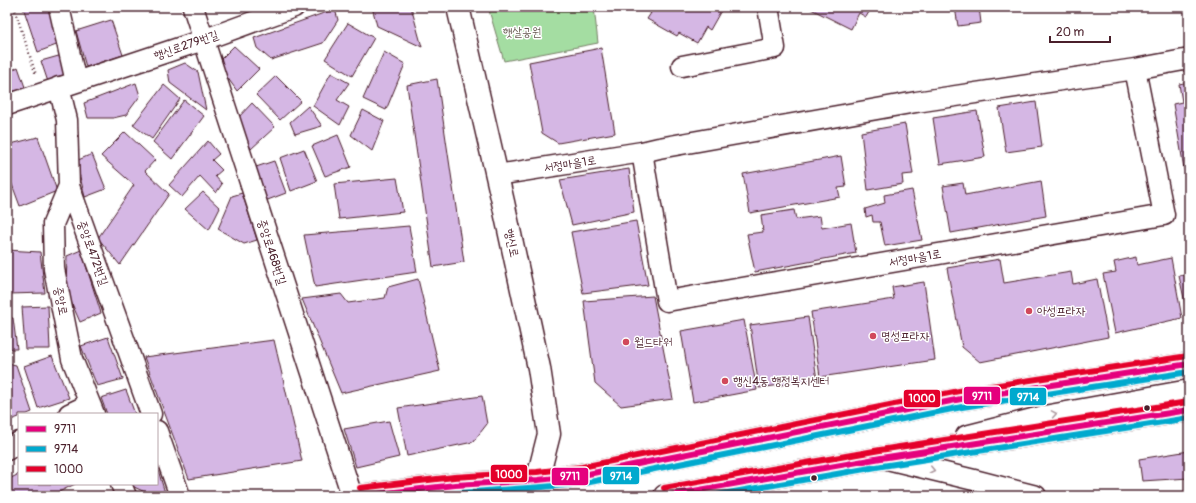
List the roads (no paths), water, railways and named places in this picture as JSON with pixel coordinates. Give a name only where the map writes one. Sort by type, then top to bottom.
[{"type":"main road","name":"행신로","points":[[458,7],[497,175],[539,368],[549,434],[535,488]]},
{"type":"main road","points":[[361,496],[455,485],[535,488],[583,475],[961,399],[1189,364]]},
{"type":"main road","points":[[665,496],[881,458],[1189,410]]},
{"type":"street","points":[[59,7],[59,87]]},
{"type":"street","name":"중앙로468번길","points":[[193,7],[352,496]]},
{"type":"street","name":"행신로279번길","points":[[7,105],[203,40],[294,7]]},
{"type":"street","points":[[682,66],[775,48],[768,7]]},
{"type":"street","name":"서정마을1로","points":[[497,175],[642,152],[916,102],[1135,69],[1189,58]]},
{"type":"street","name":"서정마을1로","points":[[642,152],[667,301],[1164,215],[1135,69]]},
{"type":"street","name":"중앙로472번길","points":[[59,87],[67,120],[69,186],[151,413]]},
{"type":"street","name":"중앙로","points":[[69,186],[54,224],[54,269],[72,359],[92,409]]},
{"type":"street","points":[[881,458],[1044,416],[1189,390]]},
{"type":"street","points":[[74,413],[92,409]]},
{"type":"street","points":[[158,434],[180,496]]},
{"type":"street","points":[[7,450],[18,443]]},
{"type":"street","points":[[881,458],[1036,496]]},
{"type":"street","points":[[121,485],[126,496]]},
{"type":"street","points":[[486,496],[535,488]]},
{"type":"place","name":"아성프라자","points":[[1029,311]]},
{"type":"place","name":"명성프라자","points":[[873,336]]},
{"type":"place","name":"월드타워","points":[[626,342]]},
{"type":"place","name":"행신4동 행정복지센터","points":[[725,381]]},
{"type":"park label","name":"햇살공원","points":[[522,32]]}]
